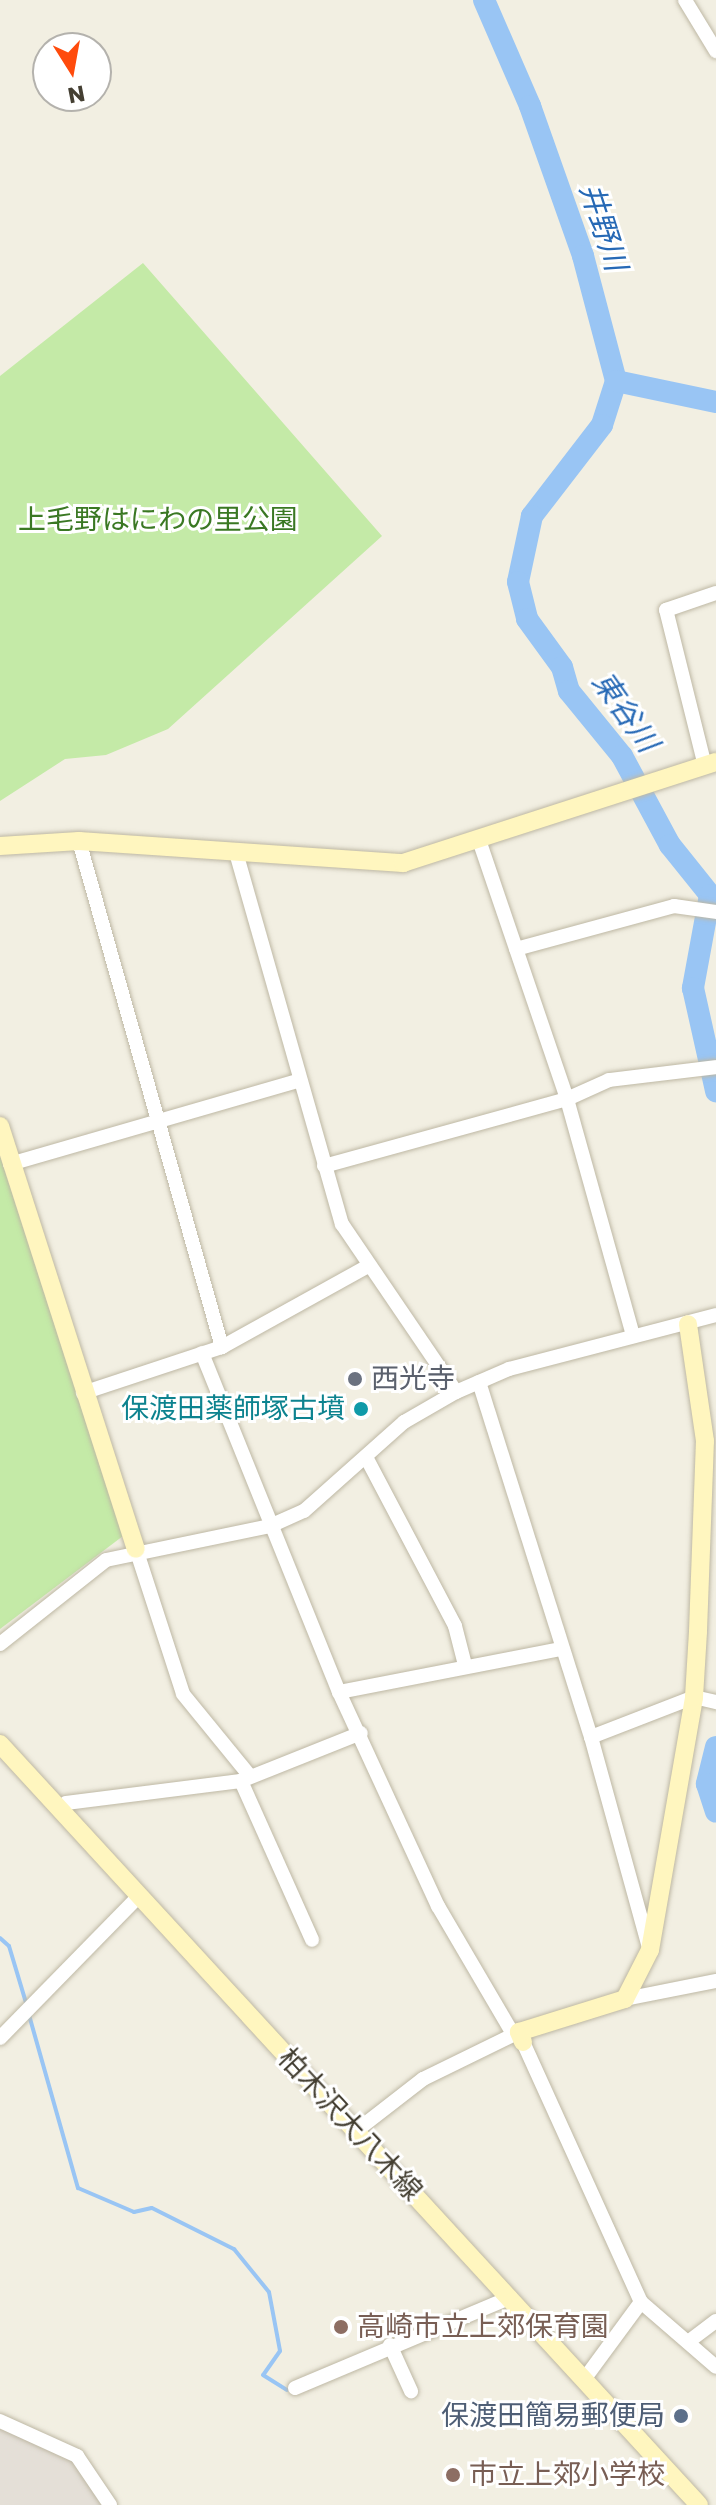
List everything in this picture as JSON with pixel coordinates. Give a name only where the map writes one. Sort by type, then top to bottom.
[{"type":"street","points":[[685,0],[716,51]]},
{"type":"street","points":[[0,846],[79,841],[237,856],[383,864],[480,843],[648,786],[710,764],[666,610],[716,593]]},
{"type":"street","points":[[79,841],[222,1347]]},
{"type":"street","points":[[480,843],[567,1099],[633,1336]]},
{"type":"street","points":[[237,856],[298,1081],[345,1232],[456,1392]]},
{"type":"street","points":[[516,949],[674,906],[716,912]]},
{"type":"street","points":[[324,1166],[567,1099],[609,1080],[709,1068]]},
{"type":"street","points":[[10,1164],[298,1081]]},
{"type":"street","points":[[0,1126],[83,1393],[183,1694],[245,1778],[312,1940]]},
{"type":"street","points":[[83,1393],[222,1347],[368,1266]]},
{"type":"street","points":[[0,1644],[85,1573],[136,1549],[270,1526],[324,1497],[404,1422],[456,1392],[479,1382],[633,1336],[716,1315]]},
{"type":"street","points":[[625,1999],[650,1950],[694,1697],[705,1441],[688,1324]]},
{"type":"street","points":[[202,1353],[339,1692],[361,1733],[438,1906],[518,2036],[641,2302],[716,2367]]},
{"type":"street","points":[[479,1382],[591,1737],[650,1950]]},
{"type":"street","points":[[366,1457],[455,1626],[465,1665]]},
{"type":"street","points":[[339,1692],[465,1665],[561,1649]]},
{"type":"street","points":[[591,1737],[694,1697],[716,1702]]},
{"type":"street","points":[[60,1810],[66,1803],[245,1778],[361,1733]]},
{"type":"street","name":"柏木沢大八木線","points":[[0,1744],[137,1898],[586,2377],[699,2505]]},
{"type":"street","points":[[0,2038],[137,1898]]},
{"type":"street","points":[[356,2131],[423,2079],[518,2036],[625,1999],[716,1981]]},
{"type":"street","points":[[295,2388],[390,2345],[511,2297]]},
{"type":"street","points":[[586,2377],[641,2302]]},
{"type":"street","points":[[688,2342],[716,2321]]},
{"type":"street","points":[[390,2345],[411,2391]]},
{"type":"street","points":[[0,2421],[77,2456],[110,2505]]},
{"type":"shaded area","points":[[0,2425],[73,2461],[103,2505],[0,2505]]},
{"type":"green space","name":"上毛野はにわの里公園","points":[[143,263],[382,536],[168,729],[106,755],[65,759],[0,801],[0,376]]},
{"type":"green space","points":[[0,1156],[123,1536],[0,1629]]},
{"type":"waterway","name":"井野川","points":[[484,0],[530,106],[583,256],[616,381]]},
{"type":"waterway","name":"東谷川","points":[[616,381],[602,425],[532,516],[518,582],[527,619],[562,667],[569,691],[622,756],[670,845],[710,895],[693,988],[716,1091]]},
{"type":"waterway","name":"井野川","points":[[616,381],[716,402]]},
{"type":"waterway","name":"東谷川","points":[[716,1747],[707,1784],[716,1812]]},
{"type":"waterway","points":[[0,1938],[9,1946],[27,2006]]},
{"type":"waterway","points":[[29,2015],[78,2188],[134,2212],[152,2208],[234,2249],[269,2292],[280,2351],[263,2375],[287,2390]]},
{"type":"place","name":"西光寺","points":[[355,1379]]},
{"type":"place","name":"保渡田薬師塚古墳","points":[[361,1409]]},
{"type":"place","name":"高崎市立上郊保育園","points":[[341,2327]]},
{"type":"place","name":"保渡田簡易郵便局","points":[[681,2416]]},
{"type":"place","name":"市立上郊小学校","points":[[453,2475]]}]
